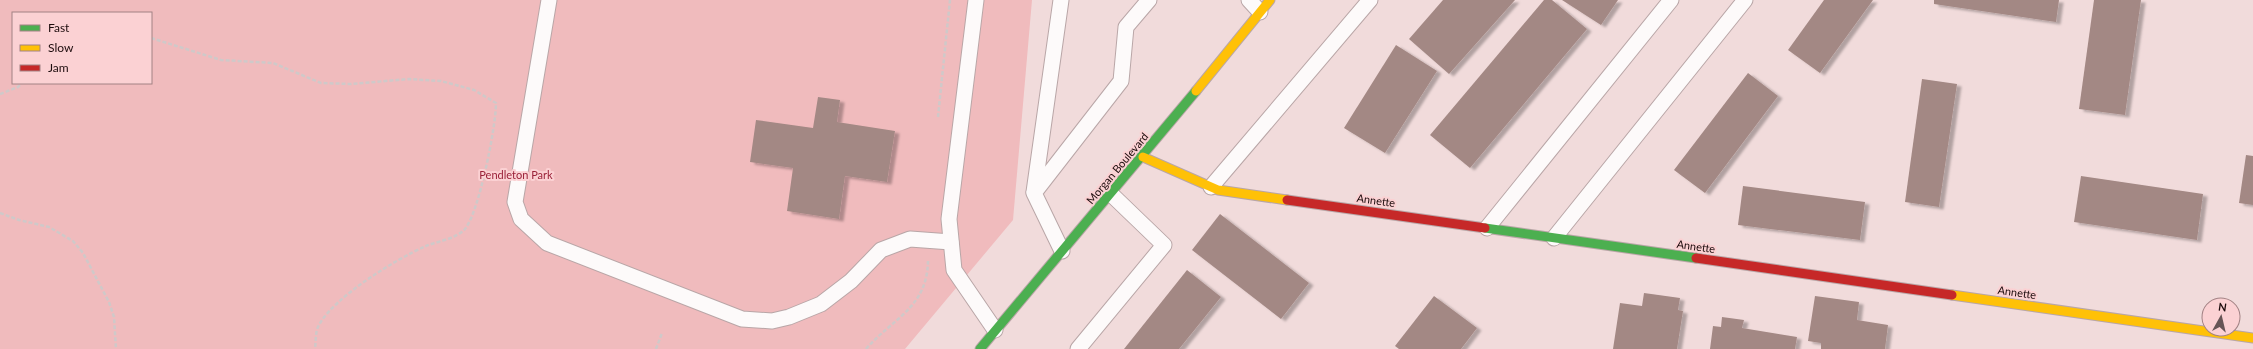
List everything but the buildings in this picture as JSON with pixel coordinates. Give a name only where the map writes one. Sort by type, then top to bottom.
[{"type":"street","name":"Morgan Boulevard","points":[[980,349],[1143,157],[1270,0]]},
{"type":"street","name":"Annette","points":[[1143,157],[1218,190],[2253,338]]},
{"type":"lane","points":[[549,0],[515,202],[521,219],[547,243],[742,319],[772,321],[789,317],[821,304],[851,281],[881,250],[910,239],[951,242]]},
{"type":"lane","points":[[976,0],[949,219],[954,270],[995,330]]},
{"type":"lane","points":[[1061,0],[1034,193],[1062,251]]},
{"type":"lane","points":[[1034,193],[1121,81],[1126,28],[1149,0]]},
{"type":"lane","points":[[1249,0],[1260,12]]},
{"type":"lane","points":[[1211,187],[1370,0]]},
{"type":"lane","points":[[1487,228],[1671,0]]},
{"type":"lane","points":[[1554,238],[1745,0]]},
{"type":"lane","points":[[1078,349],[1164,245],[1111,194]]},
{"type":"path","points":[[938,122],[950,0]]},
{"type":"path","points":[[152,38],[221,60],[273,63],[321,83],[351,84],[409,78],[441,81],[474,90],[496,103],[496,120],[473,216],[464,230],[448,239],[426,246],[383,270],[332,308],[318,326],[315,349]]},
{"type":"path","points":[[0,94],[18,87],[21,84]]},
{"type":"path","points":[[0,213],[48,228],[73,241],[78,247],[109,302],[114,316],[116,349]]},
{"type":"path","points":[[866,349],[910,310],[921,295],[927,281],[928,241]]},
{"type":"path","points":[[656,349],[662,333]]},
{"type":"green space","name":"Pendleton Park","points":[[0,0],[1032,0],[1013,220],[905,349],[0,349]]},
{"type":"traffic: fast","points":[[980,349],[1196,91]]},
{"type":"traffic: fast","points":[[1485,228],[1696,258]]},
{"type":"traffic: slow","points":[[1196,91],[1270,0]]},
{"type":"traffic: slow","points":[[1143,157],[1218,190],[1287,200]]},
{"type":"traffic: slow","points":[[1952,295],[2253,338]]},
{"type":"traffic: jam","points":[[1287,200],[1485,228]]},
{"type":"traffic: jam","points":[[1696,258],[1952,295]]}]
